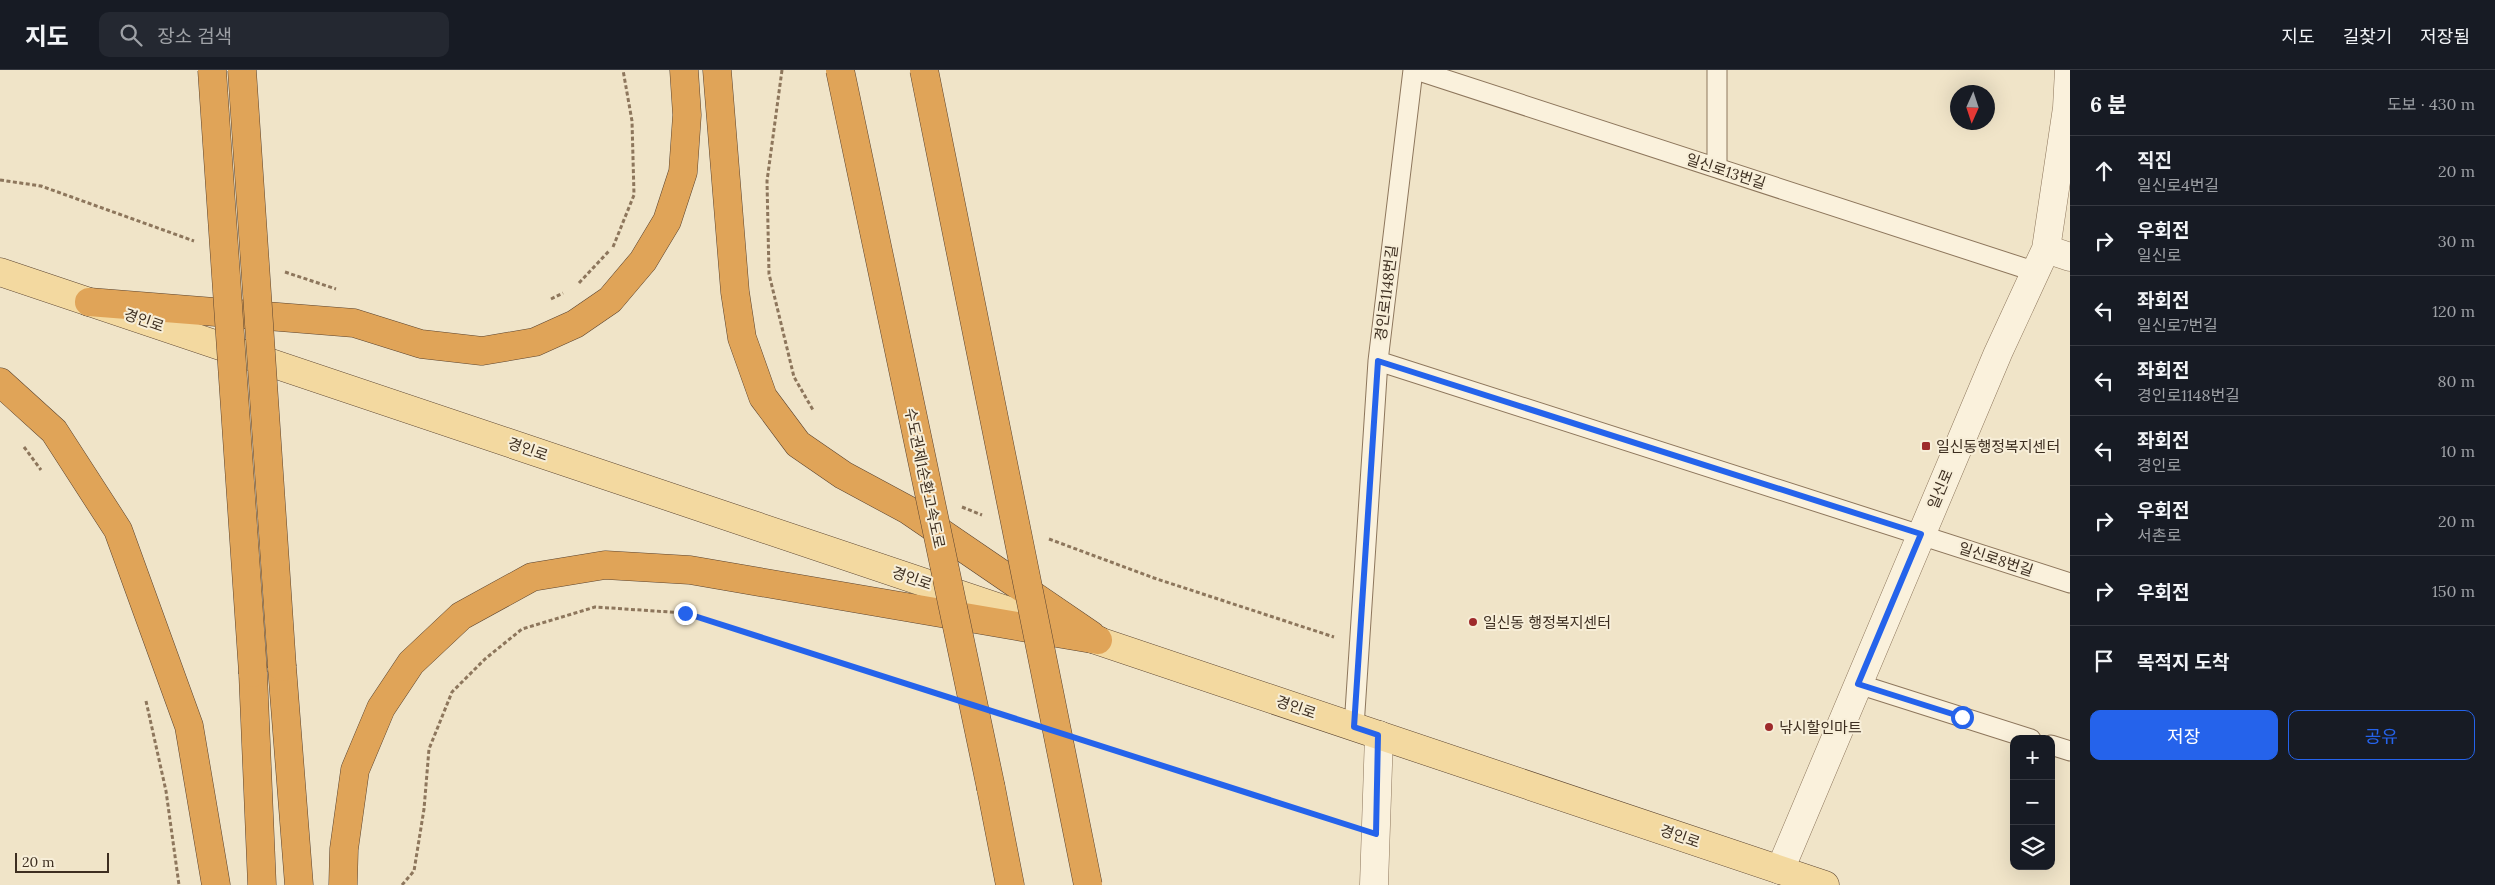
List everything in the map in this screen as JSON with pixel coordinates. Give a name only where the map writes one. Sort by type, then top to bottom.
[{"type":"highway","points":[[212,70],[253,673],[262,885]]},
{"type":"highway","points":[[242,70],[298,885]]},
{"type":"highway","points":[[89,302],[354,323],[421,344],[482,351],[535,342],[575,324],[610,300],[643,261],[667,221],[683,172],[686,115],[684,70]]},
{"type":"highway","points":[[717,70],[735,292],[742,338],[764,397],[798,444],[843,475],[908,510],[1098,640]]},
{"type":"highway","name":"수도권제1순환고속도로","points":[[840,70],[1010,885]]},
{"type":"highway","points":[[924,70],[1088,885]]},
{"type":"highway","points":[[0,382],[54,431],[118,530],[189,726],[216,885]]},
{"type":"highway","points":[[343,885],[344,849],[354,770],[381,708],[411,663],[461,616],[532,576],[605,565],[690,570],[1098,640]]},
{"type":"highway","points":[[991,788],[997,885]]},
{"type":"main road","name":"경인로","points":[[0,272],[1824,885]]},
{"type":"street","name":"일신로","points":[[1780,870],[1998,353],[2051,259],[2067,108],[2069,70]]},
{"type":"street","points":[[1366,731],[1376,834],[1374,885]]},
{"type":"lane","name":"일신로13번길","points":[[1414,70],[1717,168],[2051,259]]},
{"type":"lane","name":"경인로1148번길","points":[[1366,731],[1378,361],[1414,70]]},
{"type":"lane","points":[[1717,70],[1717,168]]},
{"type":"lane","name":"일신로8번길","points":[[1378,361],[2070,583]]},
{"type":"lane","points":[[1858,684],[2018,735]]},
{"type":"lane","points":[[2055,746],[2070,751]]},
{"type":"path","points":[[574,288],[613,246],[634,195],[632,122],[624,70]]},
{"type":"path","points":[[0,180],[41,186],[195,241]]},
{"type":"path","points":[[277,269],[340,291]]},
{"type":"path","points":[[547,301],[565,292]]},
{"type":"path","points":[[22,444],[44,475]]},
{"type":"path","points":[[402,885],[414,871],[424,809],[429,749],[452,692],[485,659],[522,629],[595,606],[685,613],[950,698]]},
{"type":"path","points":[[146,700],[166,791],[179,885]]},
{"type":"path","points":[[997,713],[1026,722]]},
{"type":"path","points":[[1082,740],[1376,834]]},
{"type":"place","name":"일신동행정복지센터","points":[[1926,446]]},
{"type":"place","name":"일신동 행정복지센터","points":[[1473,622]]},
{"type":"place","name":"낚시할인마트","points":[[1769,727]]},
{"type":"route","points":[[685,613],[1376,834],[1378,735],[1354,727],[1378,361],[1921,534],[1858,684],[1962,717]]}]
